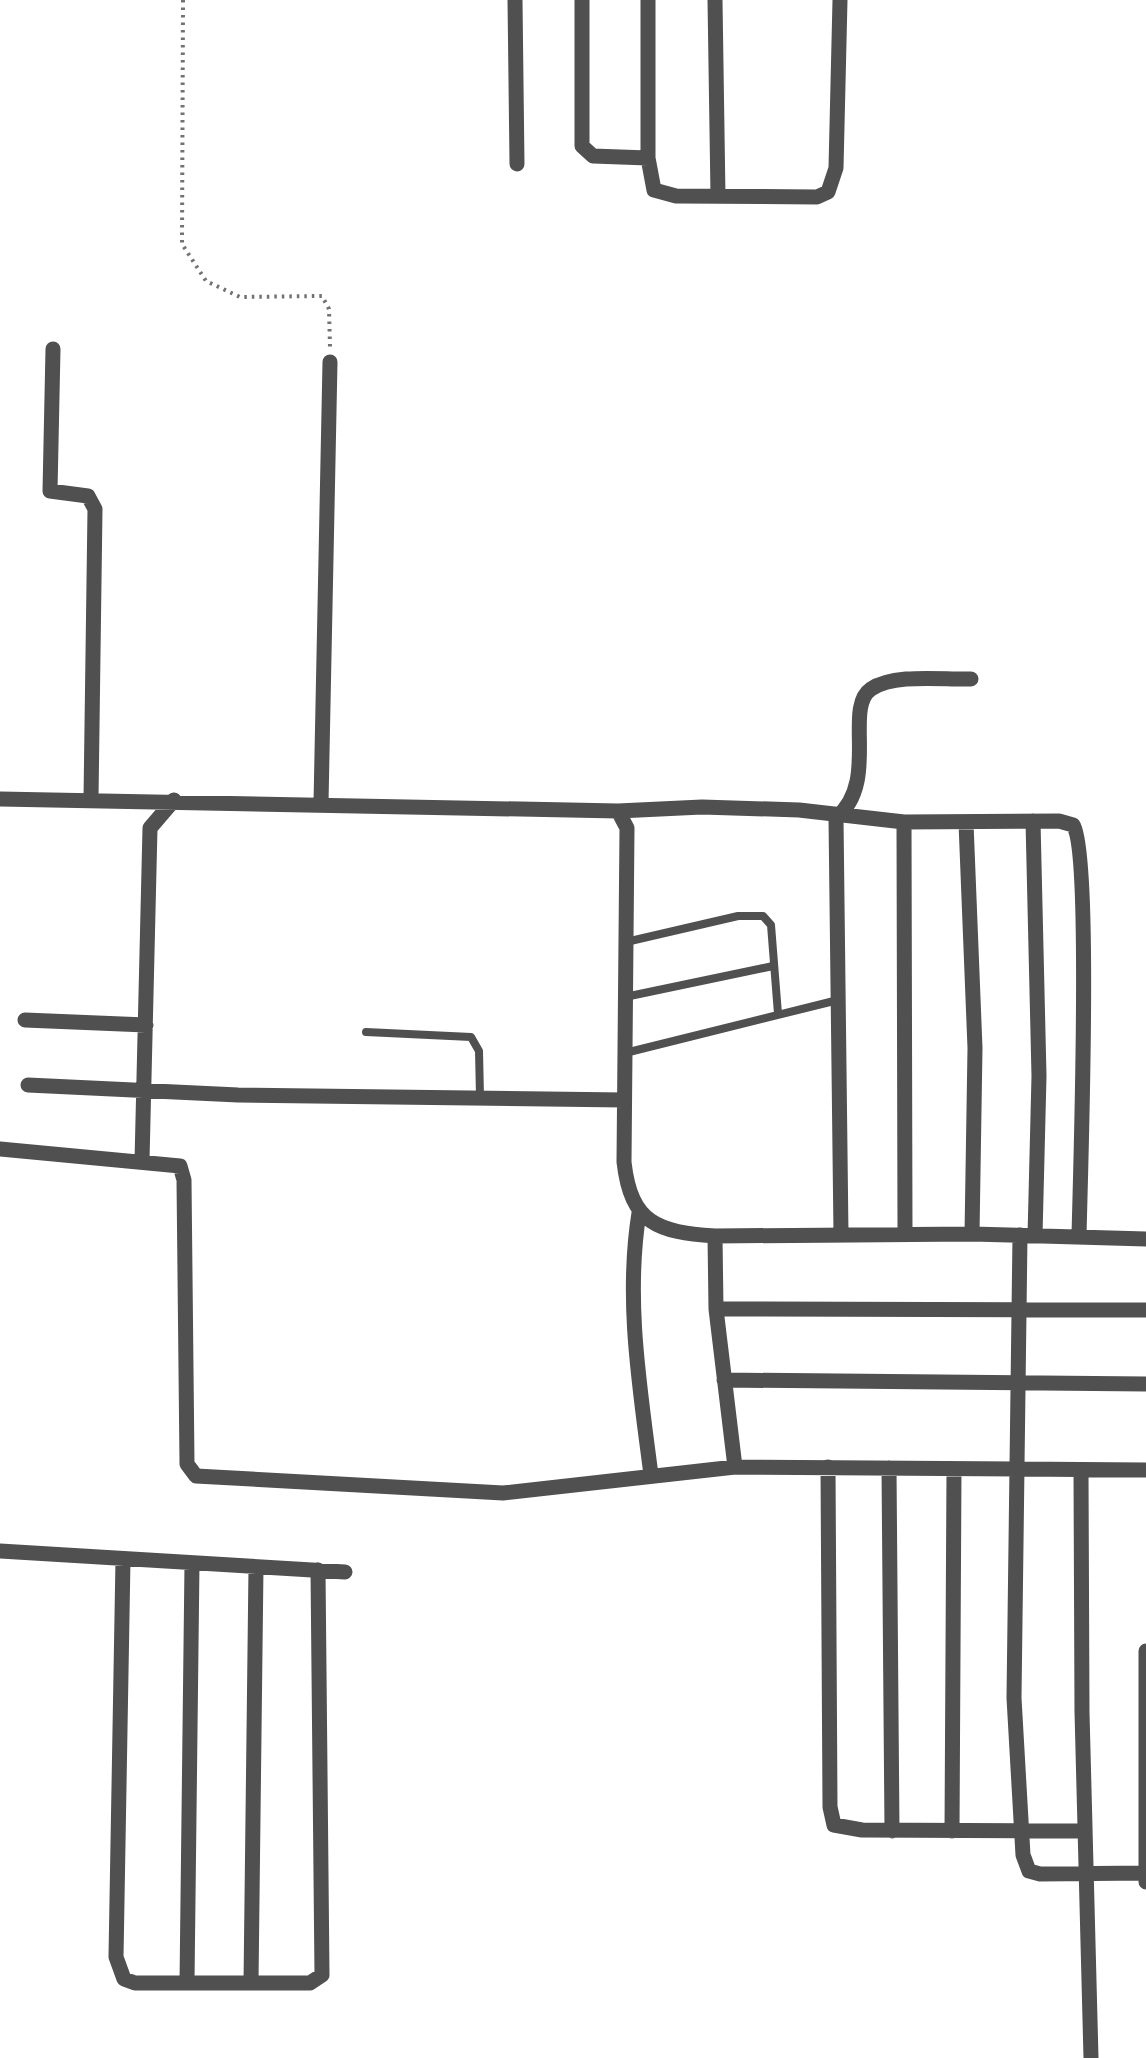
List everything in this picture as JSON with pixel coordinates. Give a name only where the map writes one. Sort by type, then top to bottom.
[{"type":"street","points":[[515,0],[518,164]]},
{"type":"street","points":[[582,0],[582,146],[594,156],[648,158]]},
{"type":"street","points":[[648,0],[650,182],[662,194],[816,197],[828,192],[836,168],[840,0]]},
{"type":"street","points":[[715,0],[718,196]]},
{"type":"street","points":[[53,349],[50,491],[88,496],[95,509],[91,799]]},
{"type":"street","points":[[321,803],[330,362]]},
{"type":"street","points":[[841,1235],[836,818],[856,795],[866,695],[888,683],[971,679]]},
{"type":"street","points":[[0,799],[618,811],[779,810],[904,822],[1067,822],[1077,831],[1078,841],[1079,1237]]},
{"type":"street","points":[[142,1160],[150,828],[174,800]]},
{"type":"street","points":[[618,811],[627,828],[627,1191],[639,1213],[658,1226],[682,1234],[715,1236],[972,1234],[1146,1239],[1146,1230]]},
{"type":"street","points":[[904,822],[905,1234]]},
{"type":"street","points":[[966,822],[974,1048],[972,1234]]},
{"type":"street","points":[[1033,822],[1039,1076],[1019,1307],[1014,1698],[1021,1832],[1029,1870],[1086,1876],[1146,1874]]},
{"type":"street","points":[[24,1020],[146,1025]]},
{"type":"street","points":[[28,1085],[624,1100]]},
{"type":"street","points":[[0,1149],[142,1160],[172,1164],[184,1172],[190,1472],[210,1479],[504,1493],[735,1467],[1146,1470]]},
{"type":"street","points":[[639,1213],[632,1276],[634,1332],[651,1475]]},
{"type":"street","points":[[715,1236],[716,1309],[735,1467]]},
{"type":"street","points":[[716,1309],[1146,1310]]},
{"type":"street","points":[[724,1380],[1146,1384]]},
{"type":"street","points":[[828,1467],[830,1819],[844,1829],[1085,1831]]},
{"type":"street","points":[[889,1468],[892,1831]]},
{"type":"street","points":[[952,1831],[954,1470]]},
{"type":"street","points":[[1081,1470],[1091,2058]]},
{"type":"street","points":[[0,1551],[344,1572]]},
{"type":"street","points":[[123,1558],[116,1956],[124,1979],[187,1983],[310,1983],[322,1974],[318,1570]]},
{"type":"street","points":[[187,1983],[192,1563]]},
{"type":"street","points":[[250,1983],[256,1567]]},
{"type":"street","points":[[1146,1650],[1146,1884]]},
{"type":"lane","points":[[626,942],[738,916],[764,916],[772,925],[778,1014]]},
{"type":"lane","points":[[625,997],[774,966]]},
{"type":"lane","points":[[625,1053],[840,999]]},
{"type":"lane","points":[[366,1032],[471,1037],[479,1051],[480,1097]]},
{"type":"path","points":[[183,0],[182,244],[206,281],[240,297],[315,295],[327,300],[330,362]]}]
